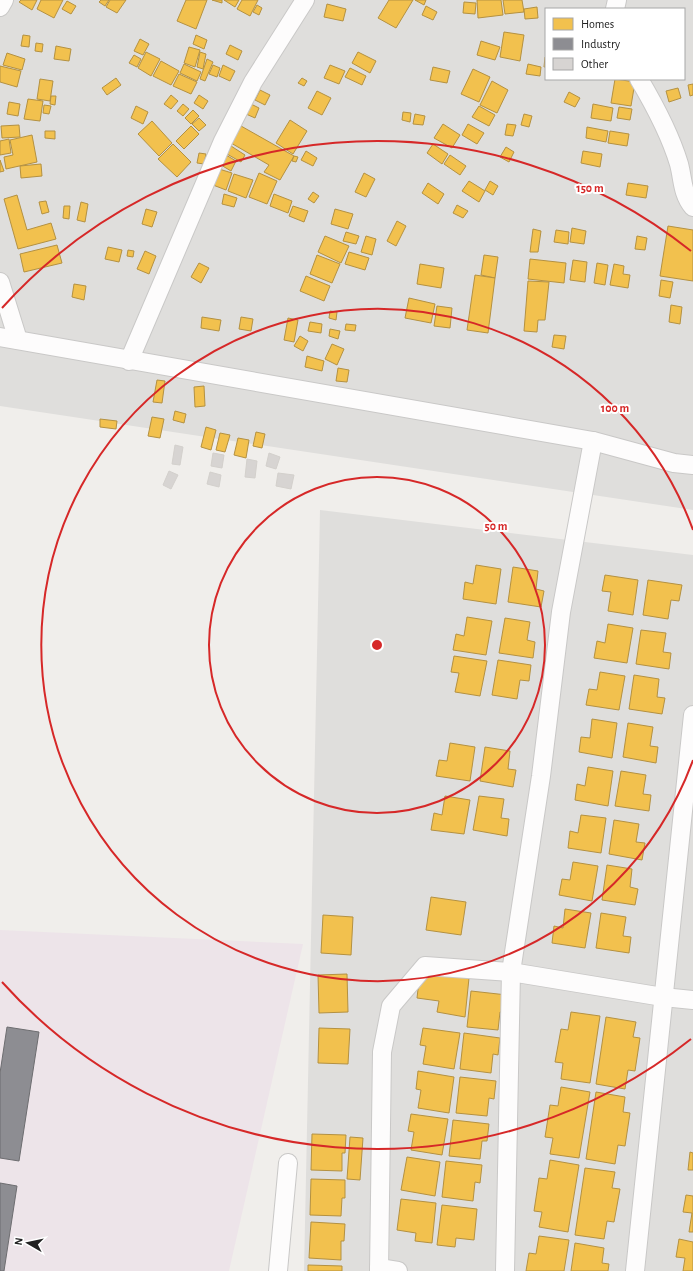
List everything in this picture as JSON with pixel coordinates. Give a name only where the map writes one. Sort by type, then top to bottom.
[{"type":"street","points":[[0,7],[4,0]]},
{"type":"street","points":[[128,361],[223,141],[253,82],[305,0]]},
{"type":"street","points":[[640,80],[658,111],[679,164],[686,199],[693,207]]},
{"type":"street","points":[[0,282],[18,340]]},
{"type":"street","points":[[0,337],[128,361],[593,441],[674,463],[693,465]]},
{"type":"street","points":[[505,1271],[511,972],[541,776],[560,612],[593,441]]},
{"type":"street","points":[[635,1271],[693,715]]},
{"type":"street","points":[[398,1271],[379,1270],[382,1052],[392,1006],[425,966],[511,972],[663,997],[693,1000]]},
{"type":"street","points":[[278,1271],[288,1163]]},
{"type":"shaded area","points":[[0,0],[693,0],[693,510],[0,406]]},
{"type":"shaded area","points":[[320,510],[693,555],[693,1271],[304,1271]]},
{"type":"shaded area","points":[[0,930],[303,944],[229,1271],[0,1271]]},
{"type":"building: Homes","points":[[21,0],[37,0],[32,10],[19,2]]},
{"type":"building: Homes","points":[[41,0],[63,0],[54,18],[37,9]]},
{"type":"building: Homes","points":[[101,0],[109,0],[105,6],[99,2]]},
{"type":"building: Homes","points":[[110,0],[126,0],[117,13],[106,7]]},
{"type":"building: Homes","points":[[186,0],[207,0],[196,29],[177,21]]},
{"type":"building: Homes","points":[[212,0],[222,0],[222,3]]},
{"type":"building: Homes","points":[[224,0],[239,0],[235,7]]},
{"type":"building: Homes","points":[[242,0],[258,0],[250,16],[237,9]]},
{"type":"building: Homes","points":[[389,0],[413,0],[396,28],[378,18]]},
{"type":"building: Homes","points":[[415,0],[426,0],[424,5]]},
{"type":"building: Homes","points":[[477,0],[501,0],[503,15],[478,18]]},
{"type":"building: Homes","points":[[503,0],[522,0],[524,12],[505,14]]},
{"type":"building: Homes","points":[[67,1],[76,6],[71,14],[62,9]]},
{"type":"building: Homes","points":[[464,2],[476,3],[475,14],[463,13]]},
{"type":"building: Homes","points":[[327,4],[346,9],[343,21],[324,17]]},
{"type":"building: Homes","points":[[257,5],[262,8],[259,15],[253,12]]},
{"type":"building: Homes","points":[[426,6],[437,12],[433,20],[422,15]]},
{"type":"building: Homes","points":[[537,7],[538,18],[525,19],[524,9]]},
{"type":"building: Homes","points":[[504,32],[524,35],[520,61],[500,57]]},
{"type":"building: Homes","points":[[23,35],[30,36],[29,47],[21,46]]},
{"type":"building: Homes","points":[[196,35],[207,40],[204,49],[193,44]]},
{"type":"building: Homes","points":[[140,39],[149,44],[143,55],[134,51]]},
{"type":"building: Homes","points":[[481,41],[500,47],[495,60],[477,55]]},
{"type":"building: Homes","points":[[36,43],[43,44],[42,52],[35,51]]},
{"type":"building: Homes","points":[[230,45],[242,51],[238,60],[226,54]]},
{"type":"building: Homes","points":[[56,46],[71,49],[69,61],[54,59]]},
{"type":"building: Homes","points":[[189,47],[200,50],[195,67],[184,63]]},
{"type":"building: Homes","points":[[146,52],[160,59],[151,76],[138,68]]},
{"type":"building: Homes","points":[[200,52],[206,54],[203,69],[197,67]]},
{"type":"building: Homes","points":[[358,52],[376,61],[370,73],[352,63]]},
{"type":"building: Homes","points":[[7,53],[25,59],[22,70],[3,65]]},
{"type":"building: Homes","points":[[134,55],[141,59],[137,67],[129,63]]},
{"type":"building: Homes","points":[[207,59],[213,62],[205,81],[200,79]]},
{"type":"building: Homes","points":[[161,61],[179,71],[171,85],[153,76]]},
{"type":"building: Homes","points":[[184,64],[201,72],[197,81],[180,73]]},
{"type":"building: Homes","points":[[528,64],[541,67],[540,76],[526,74]]},
{"type":"building: Homes","points":[[213,65],[220,68],[217,77],[209,74]]},
{"type":"building: Homes","points":[[223,65],[235,71],[230,81],[219,76]]},
{"type":"building: Homes","points":[[330,65],[345,71],[339,84],[324,78]]},
{"type":"building: Homes","points":[[0,66],[21,71],[17,87],[0,82]]},
{"type":"building: Homes","points":[[433,67],[450,71],[447,83],[430,80]]},
{"type":"building: Homes","points":[[350,68],[366,76],[362,85],[345,77]]},
{"type":"building: Homes","points":[[473,69],[490,77],[479,102],[461,94]]},
{"type":"building: Homes","points":[[179,74],[197,82],[191,94],[173,86]]},
{"type":"building: Homes","points":[[116,78],[121,85],[107,95],[102,88]]},
{"type":"building: Homes","points":[[302,78],[307,81],[304,86],[298,83]]},
{"type":"building: Homes","points":[[40,79],[53,81],[50,101],[37,99]]},
{"type":"building: Homes","points":[[615,80],[635,82],[631,106],[611,103]]},
{"type":"building: Homes","points":[[492,81],[508,90],[497,113],[480,105]]},
{"type":"building: Homes","points":[[693,84],[693,95],[690,96],[688,85]]},
{"type":"building: Homes","points":[[678,88],[681,98],[669,102],[666,91]]},
{"type":"building: Homes","points":[[260,90],[270,95],[265,105],[255,100]]},
{"type":"building: Homes","points":[[317,91],[331,98],[322,115],[308,108]]},
{"type":"building: Homes","points":[[569,92],[580,98],[575,107],[564,102]]},
{"type":"building: Homes","points":[[171,95],[178,101],[171,109],[164,104]]},
{"type":"building: Homes","points":[[199,95],[208,101],[203,109],[194,103]]},
{"type":"building: Homes","points":[[51,96],[56,96],[55,105],[50,104]]},
{"type":"building: Homes","points":[[28,99],[43,101],[40,121],[24,119]]},
{"type":"building: Homes","points":[[9,102],[20,104],[18,116],[7,114]]},
{"type":"building: Homes","points":[[183,104],[189,109],[183,116],[177,111]]},
{"type":"building: Homes","points":[[251,104],[259,108],[255,118],[246,114]]},
{"type":"building: Homes","points":[[593,104],[613,108],[611,121],[591,118]]},
{"type":"building: Homes","points":[[44,105],[51,106],[49,114],[43,113]]},
{"type":"building: Homes","points":[[136,106],[148,112],[143,124],[131,118]]},
{"type":"building: Homes","points":[[479,106],[495,115],[489,126],[472,117]]},
{"type":"building: Homes","points":[[619,107],[632,109],[630,120],[617,118]]},
{"type":"building: Homes","points":[[193,110],[199,116],[191,124],[185,118]]},
{"type":"building: Homes","points":[[403,112],[411,113],[410,122],[402,120]]},
{"type":"building: Homes","points":[[415,114],[425,116],[423,125],[413,124]]},
{"type":"building: Homes","points":[[524,114],[532,116],[529,127],[521,125]]},
{"type":"building: Homes","points":[[199,118],[206,125],[199,131],[192,124]]},
{"type":"building: Homes","points":[[290,120],[307,131],[293,154],[276,143]]},
{"type":"building: Homes","points":[[152,121],[172,143],[159,156],[138,134]]},
{"type":"building: Homes","points":[[443,124],[460,135],[452,148],[434,138]]},
{"type":"building: Homes","points":[[468,124],[484,133],[477,144],[462,135]]},
{"type":"building: Homes","points":[[507,124],[516,125],[513,136],[505,135]]},
{"type":"building: Homes","points":[[19,125],[20,137],[2,138],[1,126]]},
{"type":"building: Homes","points":[[191,126],[199,134],[184,149],[176,141]]},
{"type":"building: Homes","points":[[241,126],[294,156],[280,180],[264,172],[269,165],[231,143]]},
{"type":"building: Homes","points":[[587,127],[608,131],[606,142],[586,138]]},
{"type":"building: Homes","points":[[45,131],[55,131],[55,139],[45,138]]},
{"type":"building: Homes","points":[[610,131],[629,134],[627,146],[608,143]]},
{"type":"building: Homes","points":[[32,135],[37,162],[6,169],[4,157],[13,155],[10,140]]},
{"type":"building: Homes","points":[[9,139],[11,153],[0,155],[0,141]]},
{"type":"building: Homes","points":[[173,144],[191,162],[177,177],[158,159]]},
{"type":"building: Homes","points":[[433,144],[448,154],[442,164],[427,153]]},
{"type":"building: Homes","points":[[231,146],[245,155],[241,162],[227,154]]},
{"type":"building: Homes","points":[[506,147],[514,152],[509,162],[500,157]]},
{"type":"building: Homes","points":[[306,151],[317,158],[313,166],[301,160]]},
{"type":"building: Homes","points":[[583,151],[602,154],[600,167],[581,163]]},
{"type":"building: Homes","points":[[199,153],[206,154],[204,164],[197,163]]},
{"type":"building: Homes","points":[[226,155],[236,161],[231,171],[221,165]]},
{"type":"building: Homes","points":[[450,155],[466,166],[460,175],[444,164]]},
{"type":"building: Homes","points":[[294,156],[298,157],[296,162],[292,161]]},
{"type":"building: Homes","points":[[0,160],[4,171],[0,172]]},
{"type":"building: Homes","points":[[41,164],[42,176],[21,178],[20,166]]},
{"type":"building: Homes","points":[[219,169],[232,173],[226,190],[213,185]]},
{"type":"building: Homes","points":[[259,173],[277,181],[267,204],[249,197]]},
{"type":"building: Homes","points":[[364,173],[375,179],[366,197],[355,192]]},
{"type":"building: Homes","points":[[234,174],[253,180],[246,198],[228,191]]},
{"type":"building: Homes","points":[[469,181],[485,191],[479,202],[462,191]]},
{"type":"building: Homes","points":[[490,181],[498,186],[493,195],[485,190]]},
{"type":"building: Homes","points":[[428,183],[444,194],[438,204],[422,193]]},
{"type":"building: Homes","points":[[628,183],[648,186],[646,198],[626,195]]},
{"type":"building: Homes","points":[[313,192],[319,196],[314,203],[308,199]]},
{"type":"building: Homes","points":[[224,194],[237,198],[234,207],[222,204]]},
{"type":"building: Homes","points":[[274,194],[292,201],[288,213],[270,206]]},
{"type":"building: Homes","points":[[17,195],[27,230],[51,223],[56,239],[18,249],[4,199]]},
{"type":"building: Homes","points":[[46,201],[49,212],[42,214],[39,202]]},
{"type":"building: Homes","points":[[81,202],[88,204],[85,222],[77,220]]},
{"type":"building: Homes","points":[[457,205],[468,211],[463,218],[453,213]]},
{"type":"building: Homes","points":[[64,206],[70,206],[69,219],[63,218]]},
{"type":"building: Homes","points":[[293,206],[308,211],[304,222],[289,216]]},
{"type":"building: Homes","points":[[146,209],[157,212],[152,227],[142,224]]},
{"type":"building: Homes","points":[[335,209],[353,214],[348,229],[331,224]]},
{"type":"building: Homes","points":[[397,221],[406,226],[396,246],[387,241]]},
{"type":"building: Homes","points":[[668,226],[693,230],[693,281],[660,276]]},
{"type":"building: Homes","points":[[572,228],[586,231],[584,244],[570,242]]},
{"type":"building: Homes","points":[[533,229],[541,231],[538,252],[530,252]]},
{"type":"building: Homes","points":[[556,230],[569,232],[568,244],[554,242]]},
{"type":"building: Homes","points":[[346,232],[359,236],[356,244],[343,241]]},
{"type":"building: Homes","points":[[325,236],[349,246],[341,263],[318,252]]},
{"type":"building: Homes","points":[[366,236],[376,239],[372,255],[361,252]]},
{"type":"building: Homes","points":[[637,236],[647,238],[645,250],[635,249]]},
{"type":"building: Homes","points":[[57,245],[62,263],[24,272],[20,254]]},
{"type":"building: Homes","points":[[108,247],[122,250],[119,262],[105,259]]},
{"type":"building: Homes","points":[[128,250],[134,251],[133,257],[127,256]]},
{"type":"building: Homes","points":[[145,251],[156,256],[149,274],[137,269]]},
{"type":"building: Homes","points":[[349,252],[369,258],[365,270],[345,264]]},
{"type":"building: Homes","points":[[317,255],[340,264],[332,283],[310,274]]},
{"type":"building: Homes","points":[[484,255],[498,257],[495,278],[481,275]]},
{"type":"building: Homes","points":[[530,259],[566,263],[564,283],[528,279]]},
{"type":"building: Homes","points":[[573,260],[587,262],[585,282],[570,280]]},
{"type":"building: Homes","points":[[199,263],[209,268],[201,283],[191,277]]},
{"type":"building: Homes","points":[[597,263],[608,265],[605,285],[594,283]]},
{"type":"building: Homes","points":[[420,264],[444,268],[441,288],[417,284]]},
{"type":"building: Homes","points":[[614,264],[624,266],[623,274],[630,275],[628,288],[610,285]]},
{"type":"building: Homes","points":[[475,275],[495,278],[488,333],[467,330]]},
{"type":"building: Homes","points":[[306,276],[330,286],[324,301],[300,291]]},
{"type":"building: Homes","points":[[661,280],[673,282],[670,298],[659,296]]},
{"type":"building: Homes","points":[[528,281],[549,282],[545,320],[538,320],[537,332],[524,331]]},
{"type":"building: Homes","points":[[74,284],[86,286],[84,300],[72,297]]},
{"type":"building: Homes","points":[[409,298],[435,304],[431,323],[405,318]]},
{"type":"building: Homes","points":[[671,305],[682,307],[680,324],[669,322]]},
{"type":"building: Homes","points":[[437,306],[452,308],[450,328],[434,326]]},
{"type":"building: Homes","points":[[330,311],[337,312],[336,320],[329,318]]},
{"type":"building: Homes","points":[[202,317],[221,320],[219,331],[201,328]]},
{"type":"building: Homes","points":[[241,317],[253,319],[251,331],[239,329]]},
{"type":"building: Homes","points":[[288,318],[298,320],[294,342],[284,340]]},
{"type":"building: Homes","points":[[310,322],[322,324],[321,333],[308,331]]},
{"type":"building: Homes","points":[[346,324],[356,325],[355,331],[345,330]]},
{"type":"building: Homes","points":[[330,329],[340,331],[338,339],[329,336]]},
{"type":"building: Homes","points":[[554,335],[566,336],[564,349],[552,347]]},
{"type":"building: Homes","points":[[300,336],[308,341],[303,351],[294,346]]},
{"type":"building: Homes","points":[[332,344],[344,349],[337,365],[325,359]]},
{"type":"building: Homes","points":[[307,356],[324,361],[322,371],[305,367]]},
{"type":"building: Homes","points":[[338,368],[349,370],[347,382],[336,381]]},
{"type":"building: Homes","points":[[157,380],[165,381],[162,403],[153,402]]},
{"type":"building: Homes","points":[[204,386],[205,406],[195,407],[194,387]]},
{"type":"building: Homes","points":[[175,411],[186,414],[184,423],[173,420]]},
{"type":"building: Homes","points":[[152,417],[164,419],[160,438],[148,436]]},
{"type":"building: Homes","points":[[100,419],[117,421],[116,429],[100,427]]},
{"type":"building: Homes","points":[[206,427],[216,430],[211,450],[201,447]]},
{"type":"building: Homes","points":[[256,432],[265,434],[262,448],[253,446]]},
{"type":"building: Homes","points":[[220,433],[230,435],[225,452],[216,450]]},
{"type":"building: Homes","points":[[238,438],[249,440],[246,458],[234,455]]},
{"type":"building: Homes","points":[[476,565],[501,569],[496,604],[463,599],[465,582],[473,584]]},
{"type":"building: Homes","points":[[513,567],[538,571],[536,589],[544,591],[541,607],[508,602]]},
{"type":"building: Homes","points":[[605,575],[638,580],[633,615],[608,611],[611,592],[602,591]]},
{"type":"building: Homes","points":[[648,580],[682,585],[679,601],[671,600],[668,619],[643,615]]},
{"type":"building: Homes","points":[[467,617],[492,621],[486,655],[453,650],[456,634],[464,636]]},
{"type":"building: Homes","points":[[505,618],[530,622],[527,640],[535,642],[533,658],[499,653]]},
{"type":"building: Homes","points":[[608,624],[633,628],[627,663],[594,658],[597,641],[605,643]]},
{"type":"building: Homes","points":[[641,630],[666,633],[663,652],[671,653],[669,669],[636,664]]},
{"type":"building: Homes","points":[[454,656],[487,661],[480,696],[455,692],[459,673],[451,672]]},
{"type":"building: Homes","points":[[498,660],[531,665],[529,681],[520,680],[517,699],[492,695]]},
{"type":"building: Homes","points":[[600,672],[625,676],[619,710],[586,705],[589,689],[597,690]]},
{"type":"building: Homes","points":[[634,675],[659,679],[657,697],[665,698],[662,714],[629,709]]},
{"type":"building: Homes","points":[[592,719],[617,723],[612,758],[579,752],[581,737],[590,738]]},
{"type":"building: Homes","points":[[628,723],[653,727],[650,746],[658,747],[656,763],[623,757]]},
{"type":"building: Homes","points":[[450,743],[475,747],[470,781],[436,776],[439,760],[447,761]]},
{"type":"building: Homes","points":[[485,747],[510,751],[508,769],[516,770],[513,787],[480,781]]},
{"type":"building: Homes","points":[[588,767],[613,771],[608,806],[575,800],[577,784],[585,786]]},
{"type":"building: Homes","points":[[621,771],[646,775],[643,794],[651,795],[649,811],[615,806]]},
{"type":"building: Homes","points":[[445,796],[470,800],[464,834],[431,830],[434,813],[442,815]]},
{"type":"building: Homes","points":[[479,796],[504,799],[501,818],[509,819],[507,836],[473,830]]},
{"type":"building: Homes","points":[[581,815],[606,818],[601,853],[568,848],[570,831],[578,833]]},
{"type":"building: Homes","points":[[614,820],[639,824],[636,842],[645,843],[642,860],[609,854]]},
{"type":"building: Homes","points":[[573,862],[598,866],[592,901],[559,895],[562,879],[570,880]]},
{"type":"building: Homes","points":[[607,865],[632,869],[630,887],[638,889],[635,905],[602,900]]},
{"type":"building: Homes","points":[[431,897],[466,902],[461,935],[426,930]]},
{"type":"building: Homes","points":[[565,909],[591,913],[585,948],[552,943],[554,926],[563,928]]},
{"type":"building: Homes","points":[[601,913],[626,917],[623,936],[631,937],[629,953],[596,948]]},
{"type":"building: Homes","points":[[323,915],[353,917],[351,955],[321,953]]},
{"type":"building: Homes","points":[[420,972],[469,978],[465,1017],[437,1012],[439,1001],[417,998]]},
{"type":"building: Homes","points":[[347,974],[348,1012],[319,1013],[318,975]]},
{"type":"building: Homes","points":[[471,991],[507,995],[505,1012],[500,1012],[498,1030],[467,1027]]},
{"type":"building: Homes","points":[[571,1012],[600,1016],[590,1083],[561,1079],[563,1063],[555,1062],[561,1029],[568,1030]]},
{"type":"building: Homes","points":[[606,1017],[636,1022],[633,1037],[640,1038],[635,1071],[628,1070],[625,1089],[596,1084]]},
{"type":"building: Homes","points":[[319,1028],[350,1029],[348,1064],[318,1063]]},
{"type":"building: Homes","points":[[423,1028],[460,1033],[454,1069],[423,1064],[426,1046],[420,1045]]},
{"type":"building: Homes","points":[[464,1033],[500,1038],[498,1055],[493,1054],[491,1073],[460,1069]]},
{"type":"building: Homes","points":[[418,1071],[454,1077],[449,1113],[418,1108],[421,1090],[416,1089]]},
{"type":"building: Homes","points":[[460,1077],[496,1081],[494,1099],[489,1098],[487,1116],[456,1113]]},
{"type":"building: Homes","points":[[561,1087],[590,1092],[579,1158],[550,1154],[553,1138],[545,1137],[550,1105],[558,1106]]},
{"type":"building: Homes","points":[[596,1092],[625,1097],[623,1112],[630,1113],[625,1146],[618,1145],[615,1164],[586,1159]]},
{"type":"building: Homes","points":[[411,1114],[448,1119],[442,1155],[411,1150],[414,1132],[408,1131]]},
{"type":"building: Homes","points":[[453,1120],[489,1124],[487,1141],[482,1141],[480,1159],[449,1156]]},
{"type":"building: Homes","points":[[312,1134],[346,1135],[345,1153],[342,1153],[342,1171],[311,1170]]},
{"type":"building: Homes","points":[[350,1137],[363,1138],[360,1180],[347,1179]]},
{"type":"building: Homes","points":[[690,1152],[693,1153],[693,1170],[688,1170]]},
{"type":"building: Homes","points":[[407,1157],[440,1162],[435,1196],[401,1190]]},
{"type":"building: Homes","points":[[550,1160],[579,1165],[568,1232],[539,1227],[542,1212],[534,1211],[539,1178],[547,1179]]},
{"type":"building: Homes","points":[[446,1161],[482,1165],[480,1183],[475,1182],[473,1201],[442,1197]]},
{"type":"building: Homes","points":[[585,1168],[615,1172],[612,1188],[620,1189],[614,1222],[607,1221],[604,1239],[575,1235]]},
{"type":"building: Homes","points":[[311,1179],[345,1180],[345,1198],[342,1198],[341,1216],[310,1215]]},
{"type":"building: Homes","points":[[686,1195],[693,1196],[693,1232],[689,1232],[692,1213],[683,1212]]},
{"type":"building: Homes","points":[[401,1199],[436,1203],[432,1243],[415,1241],[416,1233],[397,1230]]},
{"type":"building: Homes","points":[[442,1205],[477,1209],[474,1240],[456,1238],[455,1247],[437,1245]]},
{"type":"building: Homes","points":[[311,1222],[345,1224],[344,1241],[341,1241],[341,1260],[309,1258]]},
{"type":"building: Homes","points":[[539,1236],[569,1240],[564,1271],[526,1271],[529,1253],[536,1254]]},
{"type":"building: Homes","points":[[679,1239],[693,1242],[693,1271],[683,1271],[685,1258],[676,1257]]},
{"type":"building: Homes","points":[[575,1243],[604,1248],[602,1263],[609,1264],[608,1271],[571,1271]]},
{"type":"building: Homes","points":[[308,1265],[342,1266],[342,1271],[308,1271]]},
{"type":"building: Industry","points":[[7,1027],[39,1032],[19,1161],[0,1158],[0,1073]]},
{"type":"building: Industry","points":[[0,1183],[17,1186],[4,1271],[0,1271]]},
{"type":"building: Other","points":[[175,445],[183,447],[180,465],[172,464]]},
{"type":"building: Other","points":[[213,453],[224,455],[222,468],[211,466]]},
{"type":"building: Other","points":[[269,453],[280,457],[276,469],[266,466]]},
{"type":"building: Other","points":[[247,459],[257,461],[255,478],[245,477]]},
{"type":"building: Other","points":[[169,471],[178,475],[171,489],[163,485]]},
{"type":"building: Other","points":[[210,472],[221,475],[219,487],[207,484]]},
{"type":"building: Other","points":[[278,473],[294,475],[291,489],[276,486]]}]
